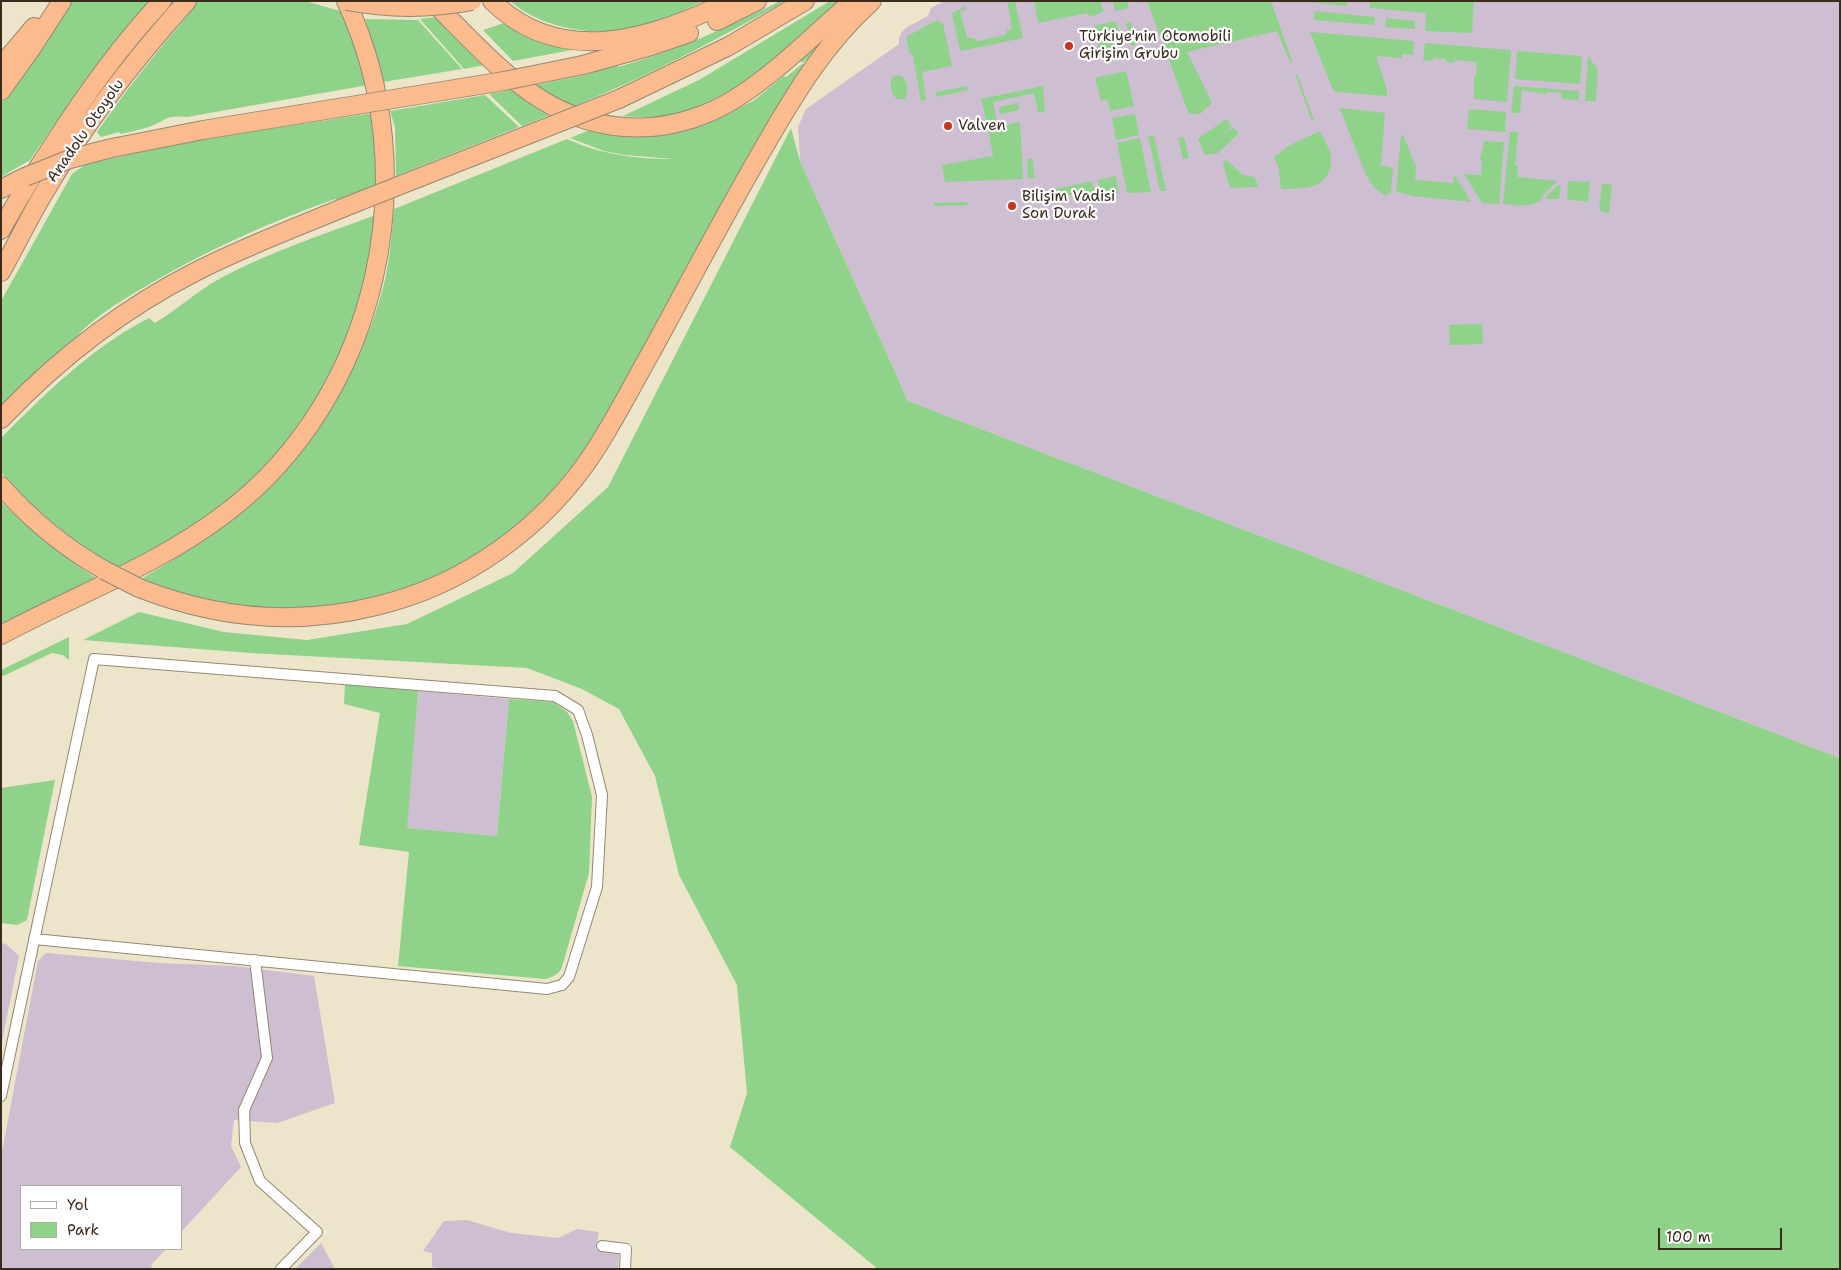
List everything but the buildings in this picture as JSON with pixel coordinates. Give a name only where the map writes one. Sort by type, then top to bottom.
[{"type":"highway","points":[[1,66],[34,26],[51,1]]},
{"type":"highway","points":[[1,91],[62,1]]},
{"type":"highway","name":"Anadolu Otoyolu","points":[[1,230],[77,108],[125,44],[162,1]]},
{"type":"highway","name":"Anadolu Otoyolu","points":[[1,272],[41,198],[82,134],[129,70],[187,1]]},
{"type":"highway","points":[[347,1],[369,5],[410,8],[472,1]]},
{"type":"highway","points":[[1,635],[134,571],[181,545],[216,521],[249,495],[274,470],[302,436],[334,386],[352,348],[372,292],[380,252],[385,184],[383,138],[376,92],[365,48],[347,1]]},
{"type":"highway","points":[[432,1],[503,71],[540,99],[579,119],[620,127],[642,127],[675,123],[731,102],[771,72],[853,1]]},
{"type":"highway","points":[[492,1],[509,15],[542,32],[572,40],[600,42],[616,41],[654,32],[693,18],[730,1]]},
{"type":"highway","points":[[1,189],[70,159],[112,148],[203,130],[504,81],[583,65],[630,53],[675,38],[757,1]]},
{"type":"highway","points":[[1,419],[36,384],[85,342],[162,290],[230,255],[355,203],[619,99],[729,46],[805,1]]},
{"type":"highway","points":[[1,486],[31,518],[56,539],[104,570],[139,588],[191,606],[252,616],[290,618],[346,613],[412,596],[464,572],[509,544],[556,501],[580,472],[610,426],[791,100],[843,30],[872,1]]},
{"type":"street","points":[[1,1096],[34,939],[94,659],[555,696],[578,710],[587,735],[602,795],[600,858],[597,887],[569,976],[562,985],[547,989],[34,939]]},
{"type":"street","points":[[255,960],[267,1058],[244,1110],[245,1143],[260,1181],[317,1232],[281,1269]]},
{"type":"street","points":[[602,1246],[626,1249],[625,1269]]},
{"type":"shaded area","points":[[944,1],[1840,1],[1840,758],[908,401],[800,161],[798,127],[806,109],[899,44],[901,33],[907,27],[928,16],[931,8]]},
{"type":"shaded area","points":[[418,691],[509,699],[497,836],[406,828]]},
{"type":"shaded area","points":[[1,943],[6,944],[19,956],[1,1047]]},
{"type":"shaded area","points":[[46,953],[159,963],[234,966],[314,976],[335,1103],[277,1123],[234,1120],[231,1146],[241,1167],[182,1231],[182,1185],[20,1185],[20,1250],[165,1250],[151,1265],[154,1269],[1,1269],[1,1157],[38,961]]},
{"type":"shaded area","points":[[467,1220],[511,1233],[558,1238],[577,1229],[599,1232],[596,1250],[619,1253],[618,1269],[442,1269],[432,1267],[432,1253],[423,1251],[444,1221]]},
{"type":"shaded area","points":[[321,1243],[335,1269],[295,1269]]},
{"type":"green space","points":[[71,1],[150,1],[87,77],[30,160],[1,177],[1,104],[57,25]]},
{"type":"green space","points":[[197,1],[305,1],[344,12],[368,85],[187,117],[170,117],[145,128],[101,137],[97,132],[107,117],[186,18]]},
{"type":"green space","points":[[704,1],[652,22],[631,28],[606,31],[577,30],[549,23],[535,17],[511,2]]},
{"type":"green space","points":[[780,1],[782,3],[680,58],[574,106],[549,95],[536,85],[585,75],[617,65],[618,67],[681,46],[740,21]]},
{"type":"green space","points":[[830,1],[838,1],[759,71],[715,99],[691,109],[665,116],[623,116],[699,80]]},
{"type":"green space","points":[[1007,1],[1015,1],[1023,38],[960,51],[952,13],[966,6],[966,10],[960,11],[967,38],[973,38],[978,41],[1005,35],[1007,30],[1012,29]]},
{"type":"green space","points":[[1034,1],[1101,1],[1103,12],[1089,17],[1088,13],[1038,23]]},
{"type":"green space","points":[[1113,1],[1127,1],[1129,8],[1115,11]]},
{"type":"green space","points":[[1147,1],[1271,1],[1292,61],[1290,62],[1277,31],[1187,52],[1212,103],[1200,114],[1189,114]]},
{"type":"green space","points":[[1298,1],[1347,1],[1347,6]]},
{"type":"green space","points":[[1370,1],[1474,1],[1472,33],[1425,31],[1426,13],[1370,8]]},
{"type":"green space","points":[[1315,11],[1375,17],[1374,25],[1314,20]]},
{"type":"green space","points":[[436,17],[485,65],[464,69],[420,19]]},
{"type":"green space","points":[[1386,18],[1415,21],[1415,29],[1385,27]]},
{"type":"green space","points":[[365,19],[418,20],[462,69],[383,82]]},
{"type":"green space","points":[[937,20],[943,24],[952,66],[922,72],[926,100],[921,101],[913,56],[909,52],[906,37]]},
{"type":"green space","points":[[1116,21],[1123,55],[1101,59],[1094,26]]},
{"type":"green space","points":[[1131,22],[1136,45],[1131,46],[1126,23]]},
{"type":"green space","points":[[504,23],[522,33],[577,49],[513,61],[483,30]]},
{"type":"green space","points":[[1310,32],[1414,41],[1413,55],[1402,54],[1402,58],[1376,56],[1387,90],[1387,96],[1336,92],[1333,90]]},
{"type":"green space","points":[[827,36],[810,61],[807,59],[803,63],[799,60]]},
{"type":"green space","points":[[1425,43],[1511,50],[1507,102],[1474,99],[1474,77],[1476,77],[1477,62],[1455,60],[1454,63],[1446,62],[1446,59],[1433,58],[1433,61],[1423,60]]},
{"type":"green space","points":[[1517,51],[1582,56],[1580,84],[1515,79]]},
{"type":"green space","points":[[1588,56],[1598,70],[1596,101],[1585,101]]},
{"type":"green space","points":[[802,64],[805,65],[764,129],[614,402],[585,450],[547,497],[518,524],[491,545],[461,564],[424,581],[385,595],[349,603],[289,610],[202,602],[141,579],[186,552],[230,522],[257,499],[306,445],[346,381],[362,348],[375,314],[387,271],[394,209],[567,139],[593,149],[620,155],[675,159],[625,155],[604,151],[570,138],[597,127],[675,132],[704,125],[753,101]]},
{"type":"green space","points":[[1126,71],[1134,106],[1110,111],[1108,100],[1101,101],[1095,78]]},
{"type":"green space","points":[[1295,74],[1297,74],[1314,120],[1312,121]]},
{"type":"green space","points":[[899,75],[904,79],[907,86],[905,99],[897,99],[892,91],[891,80],[894,76]]},
{"type":"green space","points":[[967,86],[968,90],[936,97],[936,92]]},
{"type":"green space","points":[[1043,86],[1045,111],[1038,113],[1034,93],[993,102],[997,122],[987,124],[981,99]]},
{"type":"green space","points":[[1514,86],[1579,91],[1579,100],[1562,99],[1562,93],[1547,92],[1546,94],[1522,90],[1520,113],[1511,113]]},
{"type":"green space","points":[[511,90],[550,115],[522,126],[489,94]]},
{"type":"green space","points":[[485,95],[519,127],[396,176],[395,127],[390,111]]},
{"type":"green space","points":[[1018,103],[1019,110],[1000,114],[999,107]]},
{"type":"green space","points":[[1341,108],[1385,113],[1381,165],[1393,168],[1391,192],[1385,196],[1374,187],[1366,175]]},
{"type":"green space","points":[[1469,109],[1506,112],[1505,132],[1467,129]]},
{"type":"green space","points":[[373,113],[380,183],[263,227],[170,272],[93,321],[77,336],[78,338],[53,358],[1,406],[1,301],[72,174],[86,164],[128,155],[127,151]]},
{"type":"green space","points":[[1135,114],[1139,135],[1116,140],[1112,118]]},
{"type":"green space","points":[[1226,119],[1232,126],[1213,144],[1233,127],[1239,133],[1218,153],[1205,155],[1198,139]]},
{"type":"green space","points":[[1020,122],[1023,179],[945,182],[942,165],[993,156],[988,128]]},
{"type":"green space","points":[[791,128],[800,161],[908,401],[1840,758],[1840,1269],[878,1269],[730,1147],[747,1093],[737,985],[679,875],[655,776],[619,709],[582,689],[527,668],[251,653],[83,640],[139,612],[224,632],[307,640],[407,624],[513,573],[608,487]]},
{"type":"green space","points":[[1320,131],[1331,158],[1330,168],[1326,177],[1321,182],[1309,187],[1281,189],[1278,166],[1274,157],[1290,145]]},
{"type":"green space","points":[[1510,132],[1518,132],[1515,166],[1518,166],[1517,177],[1557,181],[1541,197],[1541,201],[1522,206],[1503,204]]},
{"type":"green space","points":[[1154,135],[1166,191],[1160,191],[1148,136]]},
{"type":"green space","points":[[1401,135],[1403,135],[1416,167],[1415,180],[1453,183],[1454,174],[1471,202],[1412,196],[1396,191]]},
{"type":"green space","points":[[1184,137],[1189,158],[1183,159],[1178,138]]},
{"type":"green space","points":[[1140,138],[1151,192],[1127,193],[1117,143]]},
{"type":"green space","points":[[1484,141],[1504,142],[1499,204],[1482,203],[1464,174],[1481,175],[1482,161],[1480,160]]},
{"type":"green space","points":[[1032,158],[1035,178],[1028,179],[1027,159]]},
{"type":"green space","points":[[1226,160],[1243,175],[1254,177],[1259,187],[1230,188],[1223,164]]},
{"type":"green space","points":[[1116,176],[1119,193],[1101,194],[1098,180]]},
{"type":"green space","points":[[1092,181],[1095,194],[1058,195],[1056,189]]},
{"type":"green space","points":[[1568,181],[1590,182],[1588,202],[1567,199]]},
{"type":"green space","points":[[1602,184],[1612,184],[1609,214],[1599,210]]},
{"type":"green space","points":[[1558,185],[1561,186],[1559,199],[1546,199],[1545,198]]},
{"type":"green space","points":[[965,202],[969,205],[933,206],[935,203]]},
{"type":"green space","points":[[378,214],[357,318],[328,383],[267,467],[196,527],[118,568],[100,557],[98,559],[42,519],[1,472],[1,438],[52,388],[108,342],[149,318],[155,323],[212,283],[240,268],[298,243]]},
{"type":"green space","points":[[1482,324],[1483,344],[1450,345],[1449,325]]},
{"type":"green space","points":[[1,502],[48,543],[97,579],[1,624]]},
{"type":"green space","points":[[69,637],[69,660],[63,655],[52,653],[1,677],[1,670]]},
{"type":"green space","points":[[345,684],[418,691],[407,828],[497,836],[509,699],[553,702],[567,712],[573,721],[592,797],[589,873],[562,967],[557,974],[545,979],[398,966],[409,852],[359,845],[380,713],[344,704]]},
{"type":"green space","points":[[55,780],[27,920],[17,925],[1,923],[1,788]]},
{"type":"place","name":"Türkiye'nin Otomobili Girişim Grubu","points":[[1069,46]]},
{"type":"place","name":"Valven","points":[[948,126]]},
{"type":"place","name":"Bilişim Vadisi Son Durak","points":[[1012,206]]}]
